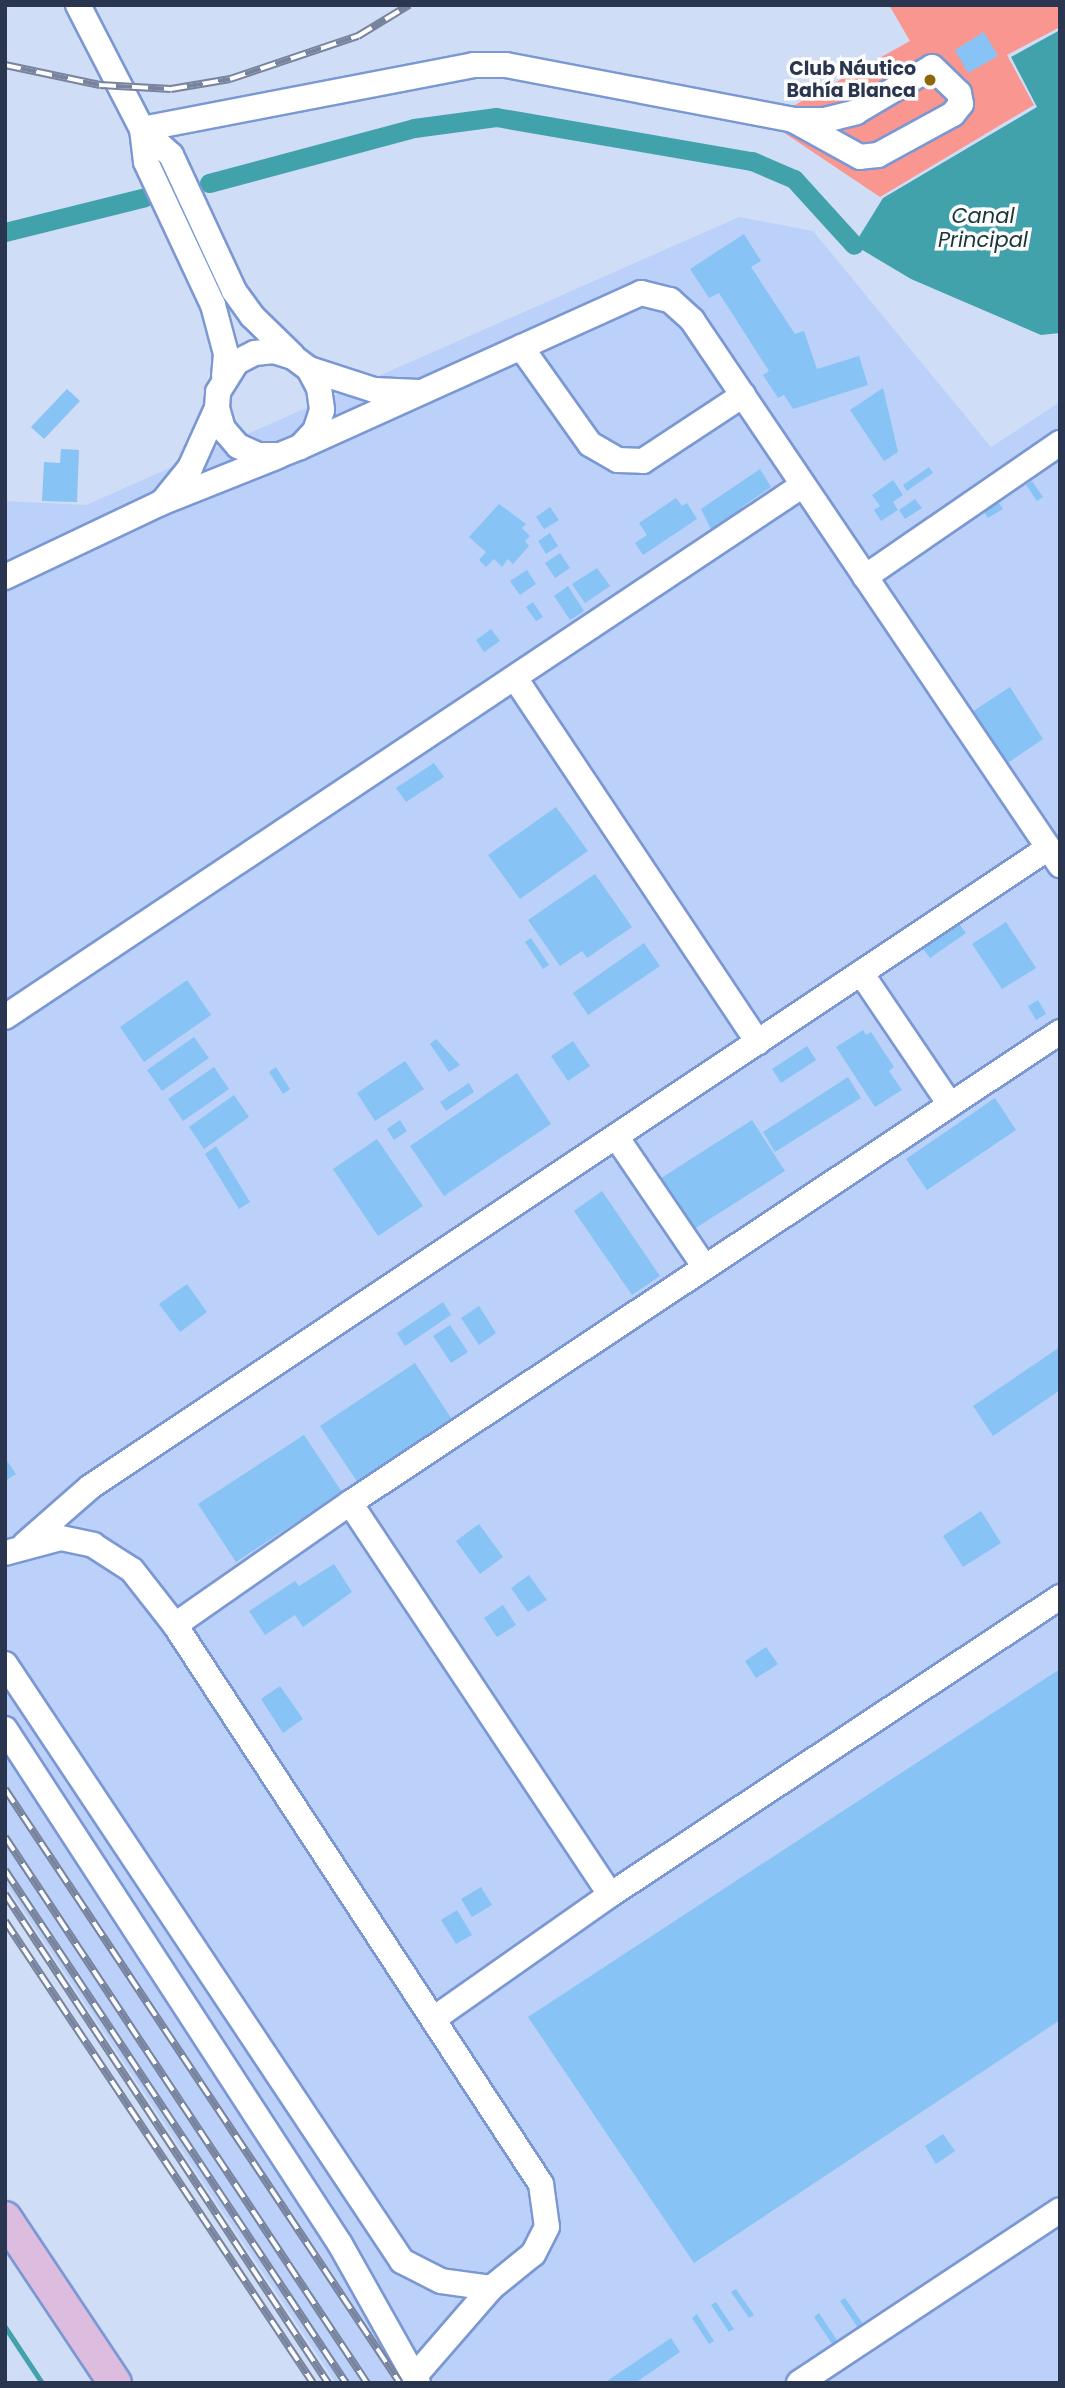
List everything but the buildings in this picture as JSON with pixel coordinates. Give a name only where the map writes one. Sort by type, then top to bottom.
[{"type":"main road","points":[[5,2218],[115,2383]]},
{"type":"lane","points":[[78,5],[142,129],[146,162],[176,197],[252,316],[301,363],[319,388],[322,410],[315,431],[290,451],[258,455],[238,446],[223,429],[217,408]]},
{"type":"lane","points":[[142,129],[473,65],[506,65],[793,120],[825,120],[856,113],[932,67],[952,84],[961,104],[953,114],[869,156],[836,146],[793,120]]},
{"type":"lane","points":[[142,129],[171,155],[176,197],[213,304],[226,354],[217,408],[191,468],[161,503]]},
{"type":"lane","points":[[5,577],[161,503],[290,451],[641,293],[670,300],[692,320],[1054,857],[861,973],[90,1487],[12,1551]]},
{"type":"lane","points":[[521,347],[590,444],[618,460],[643,461],[743,395]]},
{"type":"lane","points":[[224,376],[237,362],[255,353],[274,351],[374,390],[423,392]]},
{"type":"lane","points":[[865,577],[1060,443]]},
{"type":"lane","points":[[5,1017],[803,485]]},
{"type":"lane","points":[[515,678],[758,1043]]},
{"type":"lane","points":[[861,973],[950,1103]]},
{"type":"lane","points":[[175,1625],[350,1503],[1060,1032]]},
{"type":"lane","points":[[617,1138],[704,1266]]},
{"type":"lane","points":[[350,1503],[610,1895]]},
{"type":"lane","points":[[5,1730],[340,2244],[416,2380],[491,2288],[533,2254],[547,2227],[541,2184],[435,2018],[175,1625],[132,1570],[93,1545],[61,1538],[12,1551]]},
{"type":"lane","points":[[435,2018],[610,1895],[1060,1597]]},
{"type":"lane","points":[[5,1664],[402,2261],[441,2281],[491,2288]]},
{"type":"lane","points":[[799,2383],[1060,2210]]},
{"type":"shaded area","name":"Club Náutico Bahía Blanca","points":[[889,5],[1060,5],[1060,27],[1007,55],[1034,105],[880,197],[777,128],[793,106],[910,41]]},
{"type":"shaded area","points":[[739,217],[813,231],[991,447],[1060,402],[1060,2383],[336,2383],[5,1883],[5,501],[86,505]]},
{"type":"water","name":"Canal Principal","points":[[1060,30],[1060,333],[1041,335],[911,279],[854,245],[883,198],[1037,107],[1011,57]]},
{"type":"waterway","points":[[209,183],[414,128],[496,117],[752,161],[794,179],[854,245]]},
{"type":"waterway","points":[[5,232],[145,197]]},
{"type":"waterway","points":[[5,2327],[42,2383]]},
{"type":"railway","points":[[5,65],[100,85],[171,89],[230,79],[358,36],[409,5]]},
{"type":"railway","points":[[5,1789],[400,2383]]},
{"type":"railway","points":[[5,1837],[367,2383]]},
{"type":"railway","points":[[5,1870],[346,2383]]},
{"type":"railway","points":[[5,1894],[328,2383]]},
{"type":"railway","points":[[5,1921],[313,2383]]},
{"type":"place","name":"Club Náutico Bahía Blanca","points":[[930,80]]}]
